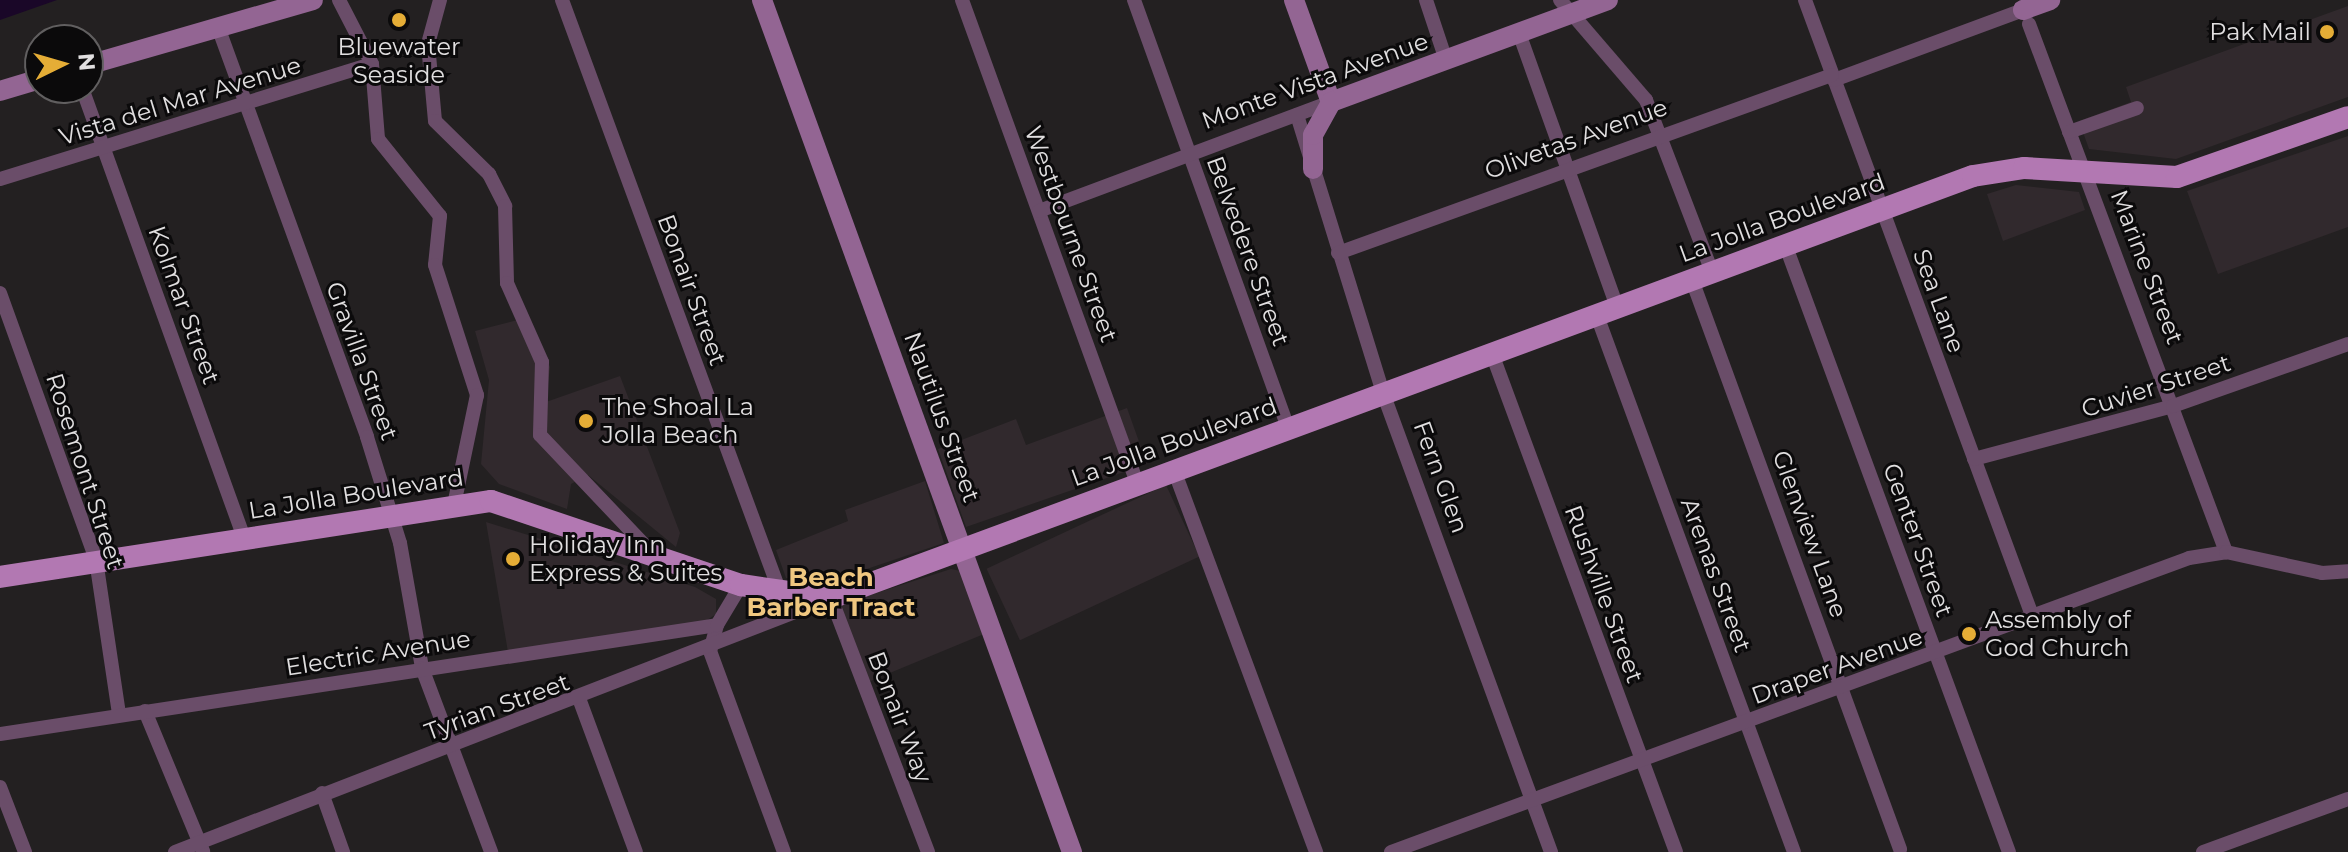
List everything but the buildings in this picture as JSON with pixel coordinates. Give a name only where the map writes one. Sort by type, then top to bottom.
[{"type":"main road","name":"La Jolla Boulevard","points":[[0,577],[454,505],[504,504],[650,550],[741,585],[781,595],[831,598],[1491,351],[1882,209],[2001,170],[2177,177],[2348,117]]},
{"type":"street","points":[[104,60],[313,0]]},
{"type":"street","points":[[339,0],[372,64],[378,139],[440,216],[435,265],[473,367],[477,395],[454,505]]},
{"type":"street","points":[[440,0],[428,44],[435,121],[489,174],[505,206],[507,283],[542,362],[540,435],[650,550]]},
{"type":"street","name":"Bonair Street","points":[[562,0],[781,595]]},
{"type":"street","name":"Nautilus Street","points":[[762,0],[1072,852]]},
{"type":"street","name":"Westbourne Street","points":[[962,0],[1137,483]]},
{"type":"street","name":"Belvedere Street","points":[[1134,0],[1288,427]]},
{"type":"street","points":[[1294,0],[1331,102],[1313,135],[1313,169]]},
{"type":"street","points":[[1426,0],[1446,60]]},
{"type":"street","name":"Monte Vista Avenue","points":[[1039,211],[1519,33],[1565,7],[1608,0]]},
{"type":"street","name":"Sea Lane","points":[[1805,0],[2033,618]]},
{"type":"street","name":"Olivetas Avenue","points":[[1338,253],[1664,134],[1833,78],[2050,0]]},
{"type":"street","name":"Glenview Lane","points":[[1565,7],[1624,67],[1664,134],[1702,276],[1900,849]]},
{"type":"street","name":"Marine Street","points":[[2024,11],[2226,552]]},
{"type":"street","name":"Gravilla Street","points":[[218,27],[393,516],[422,668],[491,852]]},
{"type":"street","name":"Arenas Street","points":[[1519,33],[1568,169],[1607,310],[1794,852]]},
{"type":"street","name":"Vista del Mar Avenue","points":[[0,179],[245,106],[372,64]]},
{"type":"street","points":[[0,91],[24,84]]},
{"type":"street","name":"Kolmar Street","points":[[88,104],[244,538]]},
{"type":"street","points":[[2069,132],[2137,108]]},
{"type":"street","name":"Fern Glen","points":[[1297,115],[1383,393],[1551,852]]},
{"type":"street","name":"Genter Street","points":[[1785,244],[2009,852]]},
{"type":"street","name":"Rosemont Street","points":[[0,293],[96,560],[119,714]]},
{"type":"street","name":"Cuvier Street","points":[[1974,459],[2173,406],[2348,344]]},
{"type":"street","name":"Rushville Street","points":[[1491,351],[1676,852]]},
{"type":"street","points":[[1174,470],[1316,852]]},
{"type":"street","name":"Draper Avenue","points":[[1391,852],[2189,558],[2226,552],[2322,573],[2348,571]]},
{"type":"street","points":[[741,585],[717,625],[710,651],[784,852]]},
{"type":"street","name":"Tyrian Street","points":[[175,852],[201,847],[322,793],[710,651],[831,598]]},
{"type":"street","name":"Bonair Way","points":[[831,598],[928,852]]},
{"type":"street","name":"Electric Avenue","points":[[0,734],[717,625]]},
{"type":"street","points":[[580,701],[636,852]]},
{"type":"street","points":[[145,711],[201,847]]},
{"type":"street","points":[[0,787],[25,852]]},
{"type":"street","points":[[322,793],[343,852]]},
{"type":"street","points":[[2203,852],[2348,799]]},
{"type":"shaded area","points":[[0,0],[57,0],[0,20]]},
{"type":"shaded area","points":[[2348,6],[2348,97],[2176,159],[2089,149],[2079,121],[2131,102],[2126,87]]},
{"type":"shaded area","points":[[2348,136],[2348,227],[2218,274],[2187,191]]},
{"type":"shaded area","points":[[2016,185],[2079,192],[2085,210],[2003,241],[1987,194]]},
{"type":"shaded area","points":[[529,317],[550,367],[546,402],[620,376],[680,533],[676,547],[588,475],[571,484],[567,509],[499,484],[481,464],[489,380],[475,331]]},
{"type":"shaded area","points":[[1127,408],[1147,464],[966,527],[938,449],[1016,419],[1026,445]]},
{"type":"shaded area","points":[[925,481],[944,543],[828,582],[786,578],[776,550],[848,521],[845,510]]},
{"type":"shaded area","points":[[1166,485],[1199,557],[1020,640],[987,569]]},
{"type":"shaded area","points":[[486,522],[695,587],[716,599],[716,614],[703,623],[508,652]]},
{"type":"shaded area","points":[[951,569],[961,571],[984,634],[868,682],[839,605]]},
{"type":"place","name":"Bluewater Seaside","points":[[399,20]]},
{"type":"place","name":"Pak Mail","points":[[2327,32]]},
{"type":"place","name":"The Shoal La Jolla Beach","points":[[586,421]]},
{"type":"place","name":"Holiday Inn Express & Suites","points":[[513,559]]},
{"type":"place","name":"Assembly of God Church","points":[[1969,634]]},
{"type":"district","name":"Beach Barber Tract","points":[[831,593]]}]
